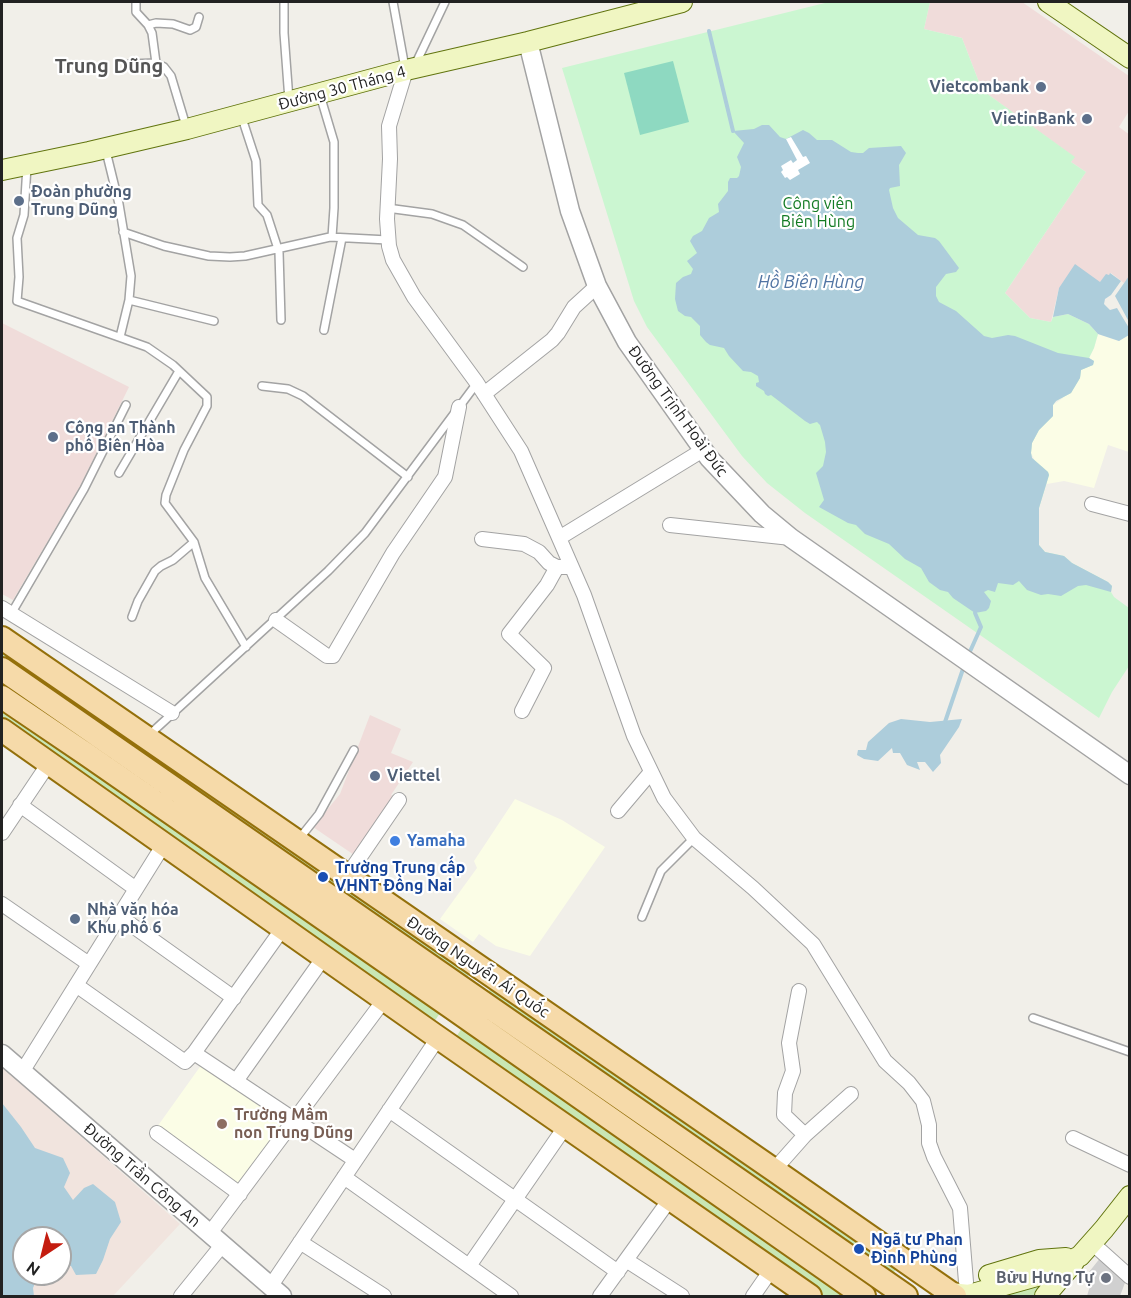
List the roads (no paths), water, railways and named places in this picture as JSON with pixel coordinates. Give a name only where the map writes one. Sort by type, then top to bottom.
[{"type":"main road","name":"Đường 30 Tháng 4","points":[[2,170],[105,149],[241,116],[410,70],[528,42],[633,8],[682,2]]},
{"type":"main road","points":[[1048,2],[1122,50]]},
{"type":"main road","name":"Đường Nguyễn Ái Quốc","points":[[2,638],[485,972],[954,1292]]},
{"type":"main road","name":"Đường Nguyễn Ái Quốc","points":[[2,669],[464,1002],[864,1296]]},
{"type":"main road","name":"Đường Nguyễn Ái Quốc","points":[[2,697],[906,1296]]},
{"type":"main road","points":[[2,730],[438,1038],[810,1296]]},
{"type":"main road","points":[[438,1038],[485,972]]},
{"type":"main road","points":[[1045,1296],[1130,1196]]},
{"type":"main road","points":[[954,1292],[969,1295],[1044,1274],[1086,1250]]},
{"type":"street","name":"Đường Trịnh Hoài Đức","points":[[528,42],[570,211],[597,286],[627,342],[703,450],[735,488],[791,538],[1130,775]]},
{"type":"street","points":[[410,70],[389,126],[390,159],[387,208],[388,240],[393,260],[414,297],[521,451],[559,538],[564,567],[584,596],[634,736],[664,798],[694,838],[753,888],[813,944],[885,1061],[909,1083],[923,1101],[929,1143],[960,1208],[954,1292]]},
{"type":"street","points":[[480,389],[552,340],[574,307],[597,286]]},
{"type":"street","points":[[276,620],[327,656],[333,656],[393,553],[445,477],[459,407]]},
{"type":"street","points":[[559,538],[703,450]]},
{"type":"street","points":[[1092,504],[1130,514]]},
{"type":"street","points":[[670,525],[791,538]]},
{"type":"street","points":[[482,539],[524,544],[539,552],[549,563],[564,567]]},
{"type":"street","points":[[522,711],[544,668],[509,634],[564,567]]},
{"type":"street","points":[[6,611],[172,713]]},
{"type":"street","points":[[2,833],[6,818],[20,806],[49,763]]},
{"type":"street","points":[[618,812],[651,772]]},
{"type":"street","points":[[347,876],[399,800]]},
{"type":"street","points":[[20,806],[136,889]]},
{"type":"street","points":[[22,1072],[164,843]]},
{"type":"street","points":[[2,904],[89,964]]},
{"type":"street","points":[[119,916],[234,998]]},
{"type":"street","points":[[76,985],[185,1062],[189,1060],[283,928]]},
{"type":"street","points":[[236,1081],[324,957]]},
{"type":"street","points":[[799,991],[789,1043],[793,1071],[785,1093],[784,1115],[806,1135]]},
{"type":"street","points":[[181,1296],[240,1194],[384,1000]]},
{"type":"street","points":[[276,1292],[300,1242],[438,1038]]},
{"type":"street","points":[[194,1053],[355,1160]]},
{"type":"street","name":"Đường Trần Công An","points":[[2,1054],[276,1292]]},
{"type":"street","points":[[774,1170],[806,1135],[851,1094]]},
{"type":"street","points":[[389,1110],[515,1199],[622,1266],[682,1296]]},
{"type":"street","points":[[469,1266],[565,1126]]},
{"type":"street","points":[[157,1133],[240,1194]]},
{"type":"street","points":[[1073,1138],[1130,1165]]},
{"type":"street","points":[[344,1177],[511,1296]]},
{"type":"street","points":[[600,1296],[670,1199]]},
{"type":"street","points":[[300,1242],[384,1296]]},
{"type":"street","points":[[1086,1250],[1130,1277]]},
{"type":"street","points":[[753,1296],[771,1270]]},
{"type":"lane","points":[[136,2],[136,12],[153,33],[156,63]]},
{"type":"lane","points":[[284,2],[289,103]]},
{"type":"lane","points":[[393,2],[410,70]]},
{"type":"lane","points":[[410,70],[445,2]]},
{"type":"lane","points":[[148,25],[173,24],[190,30],[196,27],[199,17]]},
{"type":"lane","points":[[129,64],[156,63],[164,67],[171,76],[187,129]]},
{"type":"lane","points":[[320,95],[334,142],[332,237]]},
{"type":"lane","points":[[241,116],[256,161],[258,206],[267,215],[280,260],[281,320]]},
{"type":"lane","points":[[105,149],[119,204],[131,272],[129,300],[120,337]]},
{"type":"lane","points":[[27,165],[24,216],[17,238],[19,277],[17,301],[153,351],[203,392],[208,400],[184,450],[165,499],[167,507],[194,542],[205,578],[246,647]]},
{"type":"lane","points":[[387,208],[432,214],[451,220],[487,240],[524,267]]},
{"type":"lane","points":[[123,232],[158,245],[209,256],[240,257],[332,237],[388,240]]},
{"type":"lane","points":[[324,330],[342,238]]},
{"type":"lane","points":[[129,300],[214,321]]},
{"type":"lane","points":[[118,473],[179,371]]},
{"type":"lane","points":[[262,386],[288,389],[303,396],[408,477]]},
{"type":"lane","points":[[147,737],[276,620],[365,533],[459,407],[480,389]]},
{"type":"lane","points":[[6,611],[84,489],[126,405]]},
{"type":"lane","points":[[132,617],[155,571],[173,560],[194,542]]},
{"type":"lane","points":[[297,841],[320,814],[354,750]]},
{"type":"lane","points":[[642,917],[662,871],[694,838]]},
{"type":"lane","points":[[1033,1018],[1130,1052]]},
{"type":"water","name":"Hồ Biên Hùng","points":[[762,125],[769,125],[780,137],[786,139],[803,130],[817,140],[832,140],[851,152],[863,153],[869,148],[901,146],[906,153],[899,165],[900,186],[889,190],[893,208],[898,218],[918,235],[939,241],[959,268],[956,272],[946,274],[936,287],[939,302],[956,311],[984,336],[992,338],[1015,336],[1058,353],[1089,358],[1094,361],[1093,365],[1081,370],[1080,378],[1071,393],[1053,405],[1053,416],[1039,430],[1032,443],[1031,453],[1032,458],[1049,475],[1039,508],[1039,545],[1045,552],[1064,556],[1072,563],[1108,582],[1112,586],[1111,592],[1086,585],[1078,586],[1061,596],[1041,595],[1027,590],[1019,581],[1013,585],[998,583],[995,592],[988,590],[984,592],[991,601],[989,608],[986,611],[975,613],[948,592],[940,590],[929,582],[921,568],[905,559],[889,544],[865,534],[856,525],[819,507],[824,500],[816,473],[823,466],[826,452],[820,425],[817,422],[810,424],[771,395],[765,394],[756,386],[759,382],[758,376],[743,371],[724,348],[706,342],[700,335],[700,326],[691,317],[678,311],[675,299],[676,283],[691,274],[693,269],[687,261],[697,253],[690,241],[693,236],[702,231],[709,218],[719,212],[718,204],[728,191],[730,178],[739,176],[741,167],[737,157],[744,143],[733,131],[754,129]]},
{"type":"water","points":[[1075,264],[1100,282],[1106,274],[1110,273],[1121,281],[1111,295],[1105,299],[1104,304],[1110,310],[1117,308],[1129,328],[1129,335],[1119,341],[1098,334],[1089,324],[1068,314],[1053,317],[1059,288]]},
{"type":"water","points":[[1129,276],[1129,322],[1115,296]]},
{"type":"water","points":[[901,719],[930,722],[962,719],[940,755],[941,763],[933,772],[925,762],[917,762],[920,770],[907,765],[900,753],[893,753],[892,748],[878,761],[864,759],[857,755],[858,750],[866,750],[868,742],[889,723]]},
{"type":"water","points":[[2,1103],[35,1148],[63,1158],[70,1173],[64,1187],[73,1200],[84,1188],[93,1184],[115,1202],[121,1222],[110,1239],[96,1274],[76,1275],[72,1268],[72,1226],[12,1226],[12,1286],[34,1286],[34,1296],[2,1296]]},
{"type":"waterway","points":[[709,31],[733,131]]},
{"type":"waterway","points":[[968,656],[981,627],[975,613]]},
{"type":"waterway","points":[[945,722],[964,666]]},
{"type":"place","name":"Vietcombank","points":[[1041,87]]},
{"type":"place","name":"VietinBank","points":[[1087,119]]},
{"type":"place","name":"Đoàn phường Trung Dũng","points":[[19,201]]},
{"type":"place","name":"Công an Thành phố Biên Hòa","points":[[53,437]]},
{"type":"place","name":"Viettel","points":[[375,776]]},
{"type":"place","name":"Yamaha","points":[[395,841]]},
{"type":"place","name":"Trường Trung cấp VHNT Đồng Nai","points":[[323,877]]},
{"type":"place","name":"Nhà văn hóa Khu phố 6","points":[[75,919]]},
{"type":"place","name":"Trường Mầm non Trung Dũng","points":[[222,1124]]},
{"type":"place","name":"Ngã tư Phan Đình Phùng","points":[[859,1249]]},
{"type":"place","name":"Bửu Hưng Tự","points":[[1106,1278]]},
{"type":"district","name":"Trung Dũng","points":[[109,66]]},
{"type":"park label","name":"Công viên Biên Hùng","points":[[818,213]]}]
